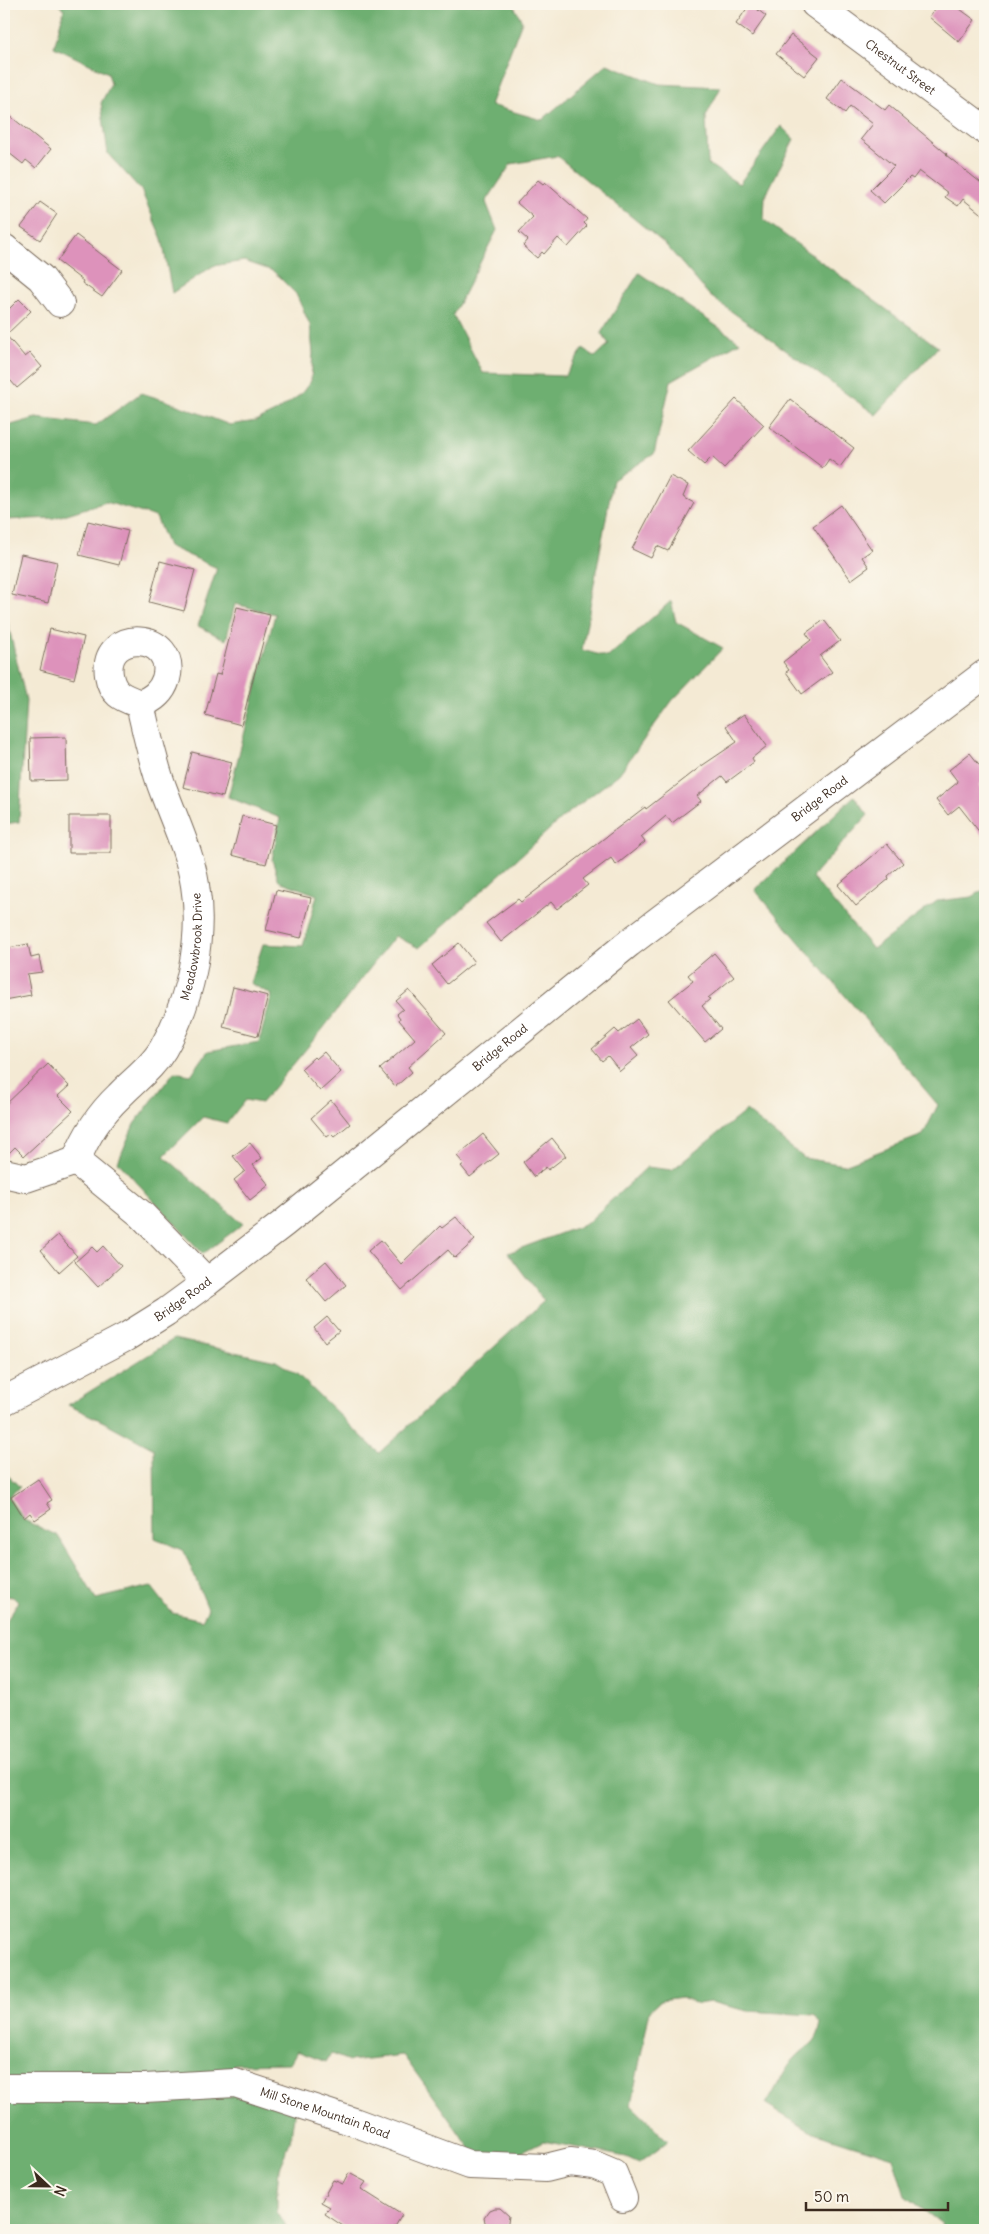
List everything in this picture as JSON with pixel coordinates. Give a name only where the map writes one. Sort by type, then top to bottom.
[{"type":"main road","name":"Chestnut Street","points":[[815,4],[985,130]]},
{"type":"main road","points":[[4,248],[41,278],[60,302]]},
{"type":"main road","name":"Bridge Road","points":[[4,1401],[126,1337],[166,1312],[207,1282],[284,1223],[629,943],[985,674]]},
{"type":"main road","name":"Meadowbrook Drive","points":[[76,1161],[85,1138],[100,1117],[143,1074],[162,1051],[183,1002],[194,961],[198,906],[195,883],[188,857],[159,779],[140,704]]},
{"type":"main road","points":[[4,1173],[26,1178],[76,1161],[142,1216],[207,1282]]},
{"type":"main road","name":"Mill Stone Mountain Road","points":[[4,2088],[145,2088],[235,2082],[354,2122],[470,2165],[546,2168],[570,2162],[594,2165],[613,2173],[623,2198]]},
{"type":"green space","points":[[57,4],[513,4],[522,21],[490,105],[542,120],[607,64],[659,84],[721,87],[706,116],[708,164],[739,184],[781,126],[794,139],[765,197],[764,220],[938,347],[876,415],[710,296],[665,244],[557,156],[511,164],[486,202],[497,230],[453,315],[483,373],[565,376],[583,349],[595,357],[609,344],[601,333],[639,273],[740,342],[671,381],[654,454],[613,480],[582,650],[608,657],[671,601],[676,622],[723,648],[672,701],[619,774],[562,818],[419,948],[395,936],[322,1030],[261,1103],[245,1100],[227,1123],[203,1117],[164,1156],[243,1224],[203,1254],[118,1162],[134,1124],[174,1072],[191,1075],[208,1051],[259,1042],[272,995],[250,983],[263,944],[303,946],[317,895],[279,881],[272,860],[280,818],[228,797],[275,614],[235,604],[226,640],[198,626],[217,568],[168,546],[156,517],[106,502],[54,518],[4,520],[4,427],[36,418],[96,425],[141,393],[230,425],[256,421],[279,410],[301,394],[311,381],[313,353],[310,325],[296,294],[273,271],[244,261],[213,266],[172,293],[162,239],[141,190],[108,154],[101,103],[111,84],[108,73],[54,47],[64,9]]},
{"type":"green space","points":[[4,607],[26,700],[19,822],[4,824]]},
{"type":"green space","points":[[854,796],[868,815],[812,877],[873,949],[937,901],[972,897],[985,889],[985,2230],[939,2230],[942,2224],[905,2196],[893,2157],[810,2131],[766,2105],[792,2062],[815,2040],[821,2023],[814,2015],[748,2011],[710,2002],[698,2004],[681,1998],[660,2001],[650,2010],[631,2105],[668,2141],[639,2163],[626,2157],[543,2141],[505,2160],[477,2158],[403,2055],[349,2061],[331,2054],[326,2062],[297,2051],[290,2063],[234,2064],[221,2080],[4,2083],[4,1625],[18,1602],[13,1597],[4,1596],[4,1472],[20,1487],[8,1497],[24,1520],[58,1536],[96,1599],[151,1586],[172,1613],[202,1620],[208,1609],[184,1551],[155,1538],[154,1449],[68,1405],[174,1339],[276,1361],[298,1375],[379,1453],[544,1301],[508,1253],[586,1224],[647,1167],[672,1170],[746,1111],[804,1158],[844,1165],[923,1135],[938,1105],[755,890]]},
{"type":"green space","points":[[217,2090],[295,2110],[290,2142],[279,2168],[277,2190],[277,2212],[288,2230],[4,2230],[4,2094]]},
{"type":"building","points":[[750,4],[766,16],[752,36],[736,24]]},
{"type":"building","points":[[939,4],[953,4],[975,20],[959,42],[929,17]]},
{"type":"building","points":[[791,35],[819,57],[804,76],[776,54]]},
{"type":"building","points":[[842,78],[885,110],[889,105],[985,186],[985,217],[963,199],[958,206],[945,197],[948,193],[919,171],[913,179],[910,177],[884,203],[870,190],[894,166],[861,139],[873,124],[850,106],[845,113],[827,99]]},
{"type":"building","points":[[4,111],[51,149],[36,168],[26,160],[23,164],[4,149]]},
{"type":"building","points":[[538,180],[543,184],[545,182],[587,219],[584,223],[587,226],[568,247],[558,238],[544,254],[542,252],[537,258],[523,246],[528,240],[519,232],[533,217],[517,203]]},
{"type":"building","points":[[40,202],[57,214],[40,240],[21,227]]},
{"type":"building","points":[[76,235],[122,270],[102,297],[82,283],[83,281],[57,261]]},
{"type":"building","points":[[19,299],[31,311],[6,335],[25,357],[30,353],[42,367],[17,388],[4,373],[4,314]]},
{"type":"building","points":[[736,399],[764,425],[724,468],[712,457],[704,465],[688,451]]},
{"type":"building","points":[[790,399],[854,448],[840,467],[829,459],[823,468],[769,427]]},
{"type":"building","points":[[670,476],[688,485],[683,497],[694,503],[668,551],[657,546],[651,558],[632,549]]},
{"type":"building","points":[[841,505],[872,550],[862,557],[869,567],[851,580],[813,526]]},
{"type":"building","points":[[88,521],[128,531],[119,565],[79,555]]},
{"type":"building","points":[[21,554],[57,562],[48,603],[12,595]]},
{"type":"building","points":[[160,561],[195,570],[184,611],[149,602]]},
{"type":"building","points":[[237,607],[270,615],[241,725],[205,715],[216,674],[220,675]]},
{"type":"building","points":[[824,620],[840,641],[820,656],[832,672],[802,694],[786,672],[789,670],[783,662],[811,640],[806,633]]},
{"type":"building","points":[[50,629],[84,637],[74,679],[40,670]]},
{"type":"building","points":[[744,714],[767,746],[752,758],[754,762],[727,782],[722,776],[697,796],[701,801],[672,823],[666,816],[641,837],[645,842],[616,865],[611,858],[583,879],[588,885],[557,909],[551,902],[501,942],[486,923],[518,899],[521,902],[645,807],[646,809],[700,767],[737,742],[726,726]]},
{"type":"building","points":[[66,737],[67,780],[31,781],[30,738]]},
{"type":"building","points":[[192,752],[232,762],[223,797],[183,787]]},
{"type":"building","points":[[970,753],[985,772],[985,780],[979,785],[985,793],[985,839],[959,806],[948,815],[936,800],[958,782],[949,770]]},
{"type":"building","points":[[69,816],[111,816],[111,853],[69,853]]},
{"type":"building","points":[[242,816],[276,825],[266,864],[232,855]]},
{"type":"building","points":[[887,844],[903,863],[888,876],[889,879],[856,906],[838,885]]},
{"type":"building","points":[[276,890],[311,898],[301,938],[266,930]]},
{"type":"building","points":[[459,943],[474,962],[447,984],[432,965]]},
{"type":"building","points":[[28,944],[31,958],[39,956],[42,972],[27,974],[31,995],[4,1000],[4,949]]},
{"type":"building","points":[[714,953],[734,977],[708,998],[710,999],[702,1006],[721,1029],[705,1042],[669,1000],[693,981],[688,975]]},
{"type":"building","points":[[233,987],[268,996],[258,1036],[223,1027]]},
{"type":"building","points":[[409,990],[446,1033],[408,1067],[412,1072],[395,1087],[380,1069],[415,1039],[399,1020],[400,1018],[397,1014],[403,1009],[396,1001]]},
{"type":"building","points":[[637,1019],[648,1034],[631,1048],[638,1056],[620,1071],[608,1056],[602,1061],[592,1049],[615,1029],[619,1033]]},
{"type":"building","points":[[324,1052],[341,1072],[320,1091],[301,1069],[314,1057],[316,1059]]},
{"type":"building","points":[[48,1064],[69,1086],[58,1096],[73,1111],[24,1156],[15,1147],[4,1158],[4,1106]]},
{"type":"building","points":[[331,1100],[350,1124],[334,1137],[331,1134],[327,1137],[311,1118]]},
{"type":"building","points":[[483,1134],[499,1154],[470,1177],[461,1166],[464,1164],[457,1156]]},
{"type":"building","points":[[552,1138],[566,1156],[548,1170],[546,1167],[534,1177],[523,1162]]},
{"type":"building","points":[[250,1143],[262,1158],[253,1165],[269,1185],[250,1200],[234,1180],[245,1171],[233,1156]]},
{"type":"building","points":[[456,1217],[475,1240],[455,1258],[448,1250],[402,1290],[368,1251],[381,1240],[401,1264],[440,1226],[442,1228]]},
{"type":"building","points":[[58,1235],[77,1256],[59,1272],[41,1250]]},
{"type":"building","points":[[103,1246],[121,1266],[98,1287],[75,1262],[92,1247],[97,1252]]},
{"type":"building","points":[[326,1261],[346,1285],[326,1302],[306,1278]]},
{"type":"building","points":[[327,1317],[339,1331],[325,1342],[314,1328]]},
{"type":"building","points":[[38,1479],[52,1500],[47,1503],[51,1509],[35,1520],[30,1513],[24,1518],[11,1497]]},
{"type":"building","points":[[349,2173],[366,2182],[361,2189],[402,2215],[393,2230],[349,2230],[325,2214],[330,2207],[321,2202],[333,2180],[343,2184]]},
{"type":"building","points":[[500,2208],[509,2216],[507,2230],[487,2230],[484,2218],[490,2210]]}]
